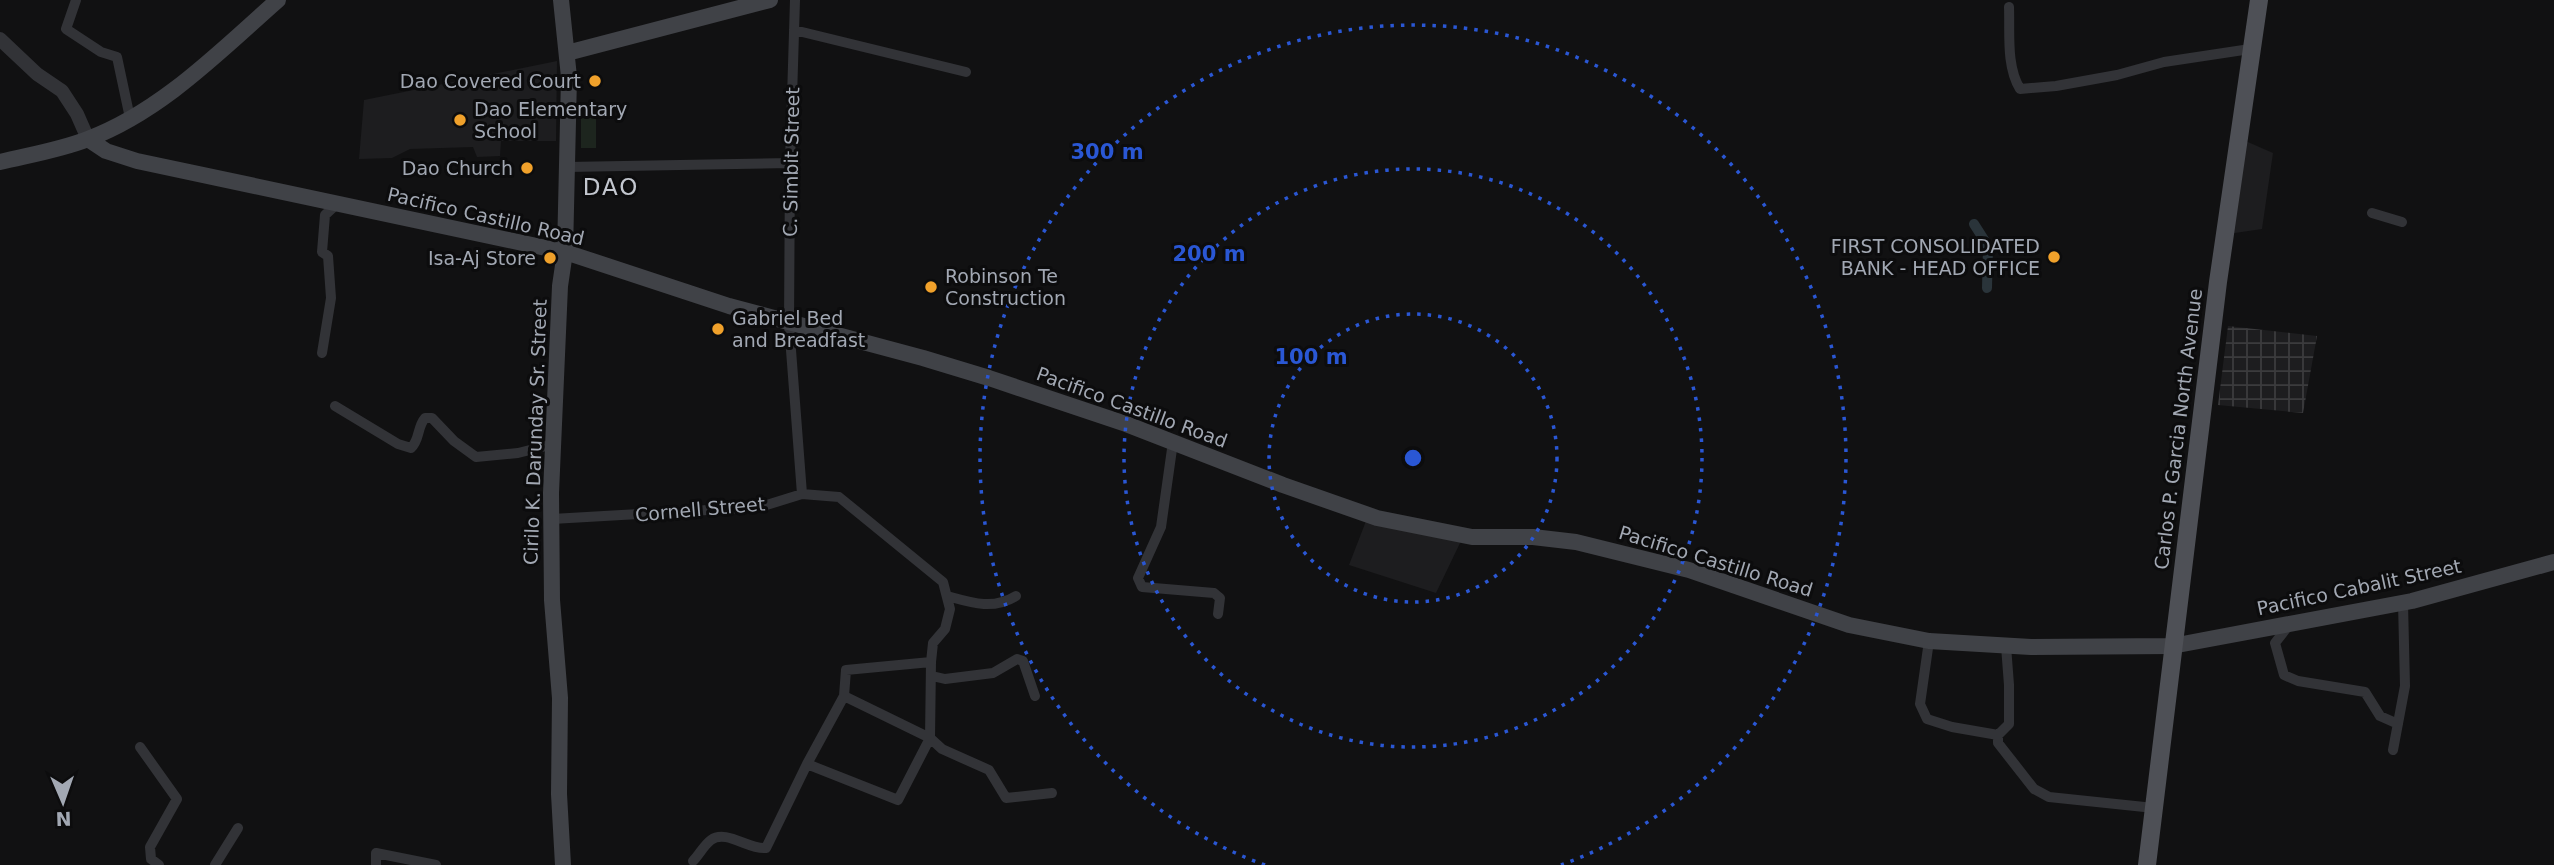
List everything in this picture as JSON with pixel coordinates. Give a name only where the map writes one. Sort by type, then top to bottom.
[{"type":"main road","points":[[0,162],[88,139],[151,107],[278,0]]},
{"type":"main road","name":"Cirilo K. Darunday Sr. Street","points":[[561,0],[569,77],[565,252],[560,286],[554,444],[552,600],[560,698],[559,794],[564,865]]},
{"type":"main road","points":[[566,53],[771,0]]},
{"type":"main road","name":"Carlos P. Garcia North Avenue","points":[[2147,865],[2172,646],[2250,49],[2259,0]]},
{"type":"main road","name":"Pacifico Castillo Road","points":[[88,139],[106,151],[137,161],[565,252],[626,274],[789,324],[937,362],[1173,442],[1283,485],[1400,524],[1472,537],[1533,537],[1576,542],[1689,570],[1849,625],[1929,641],[2101,649],[2172,646]]},
{"type":"main road","name":"Pacifico Cabalit Street","points":[[2172,646],[2403,603],[2554,562]]},
{"type":"street","points":[[76,0],[66,29],[101,52],[117,57],[130,118]]},
{"type":"street","name":"C. Simbit Street","points":[[789,324],[795,0]]},
{"type":"street","points":[[2008,7],[2011,59],[2014,79],[2020,89],[2056,86],[2117,75],[2164,62],[2250,49]]},
{"type":"street","points":[[794,30],[967,72]]},
{"type":"street","points":[[0,39],[37,74],[62,91],[77,114],[88,139]]},
{"type":"street","points":[[567,167],[790,163]]},
{"type":"street","points":[[322,352],[331,298],[328,256],[322,252],[325,215],[339,202]]},
{"type":"street","points":[[2372,213],[2402,222]]},
{"type":"street","points":[[789,324],[802,494],[839,497],[943,582],[950,609],[945,629],[933,643],[930,738],[898,800],[807,764]]},
{"type":"street","points":[[335,406],[398,444],[411,448],[416,444],[420,424],[425,418],[432,418],[454,441],[476,457],[518,453],[554,444]]},
{"type":"street","points":[[1173,442],[1161,527],[1138,578],[1142,587],[1214,593],[1220,598],[1217,614]]},
{"type":"street","name":"Cornell Street","points":[[552,519],[760,507],[802,494]]},
{"type":"street","points":[[947,596],[975,605],[1002,604],[1016,596]]},
{"type":"street","points":[[2393,750],[2405,686],[2403,603]]},
{"type":"street","points":[[2289,625],[2275,643],[2284,675],[2298,681],[2365,692],[2380,716],[2398,724]]},
{"type":"street","points":[[1929,641],[1920,704],[1927,719],[1952,727],[1998,735]]},
{"type":"street","points":[[2006,646],[2008,723],[1998,735],[1998,743],[2034,789],[2049,797],[2154,808]]},
{"type":"street","points":[[932,676],[945,679],[993,673],[1017,659],[1023,661],[1035,696]]},
{"type":"street","points":[[693,861],[713,838],[722,836],[759,849],[766,848],[844,696],[846,670],[931,662]]},
{"type":"street","points":[[844,696],[930,738],[942,749],[989,771],[1006,798],[1052,793]]},
{"type":"street","points":[[140,747],[177,799],[150,847],[150,859],[159,865]]},
{"type":"street","points":[[215,865],[238,828]]},
{"type":"street","points":[[376,865],[376,853],[436,865]]},
{"type":"shaded area","name":"Dao Elementary School","points":[[557,61],[556,141],[501,141],[500,156],[477,157],[473,147],[410,149],[392,158],[359,159],[364,100]]},
{"type":"shaded area","points":[[581,115],[596,115],[596,148],[581,148]]},
{"type":"shaded area","points":[[2241,139],[2273,153],[2262,229],[2228,234]]},
{"type":"shaded area","points":[[2228,326],[2317,336],[2303,413],[2218,405]]},
{"type":"shaded area","points":[[1366,521],[1461,541],[1436,593],[1349,565]]},
{"type":"waterway","points":[[1974,224],[1988,246],[1987,288]]},
{"type":"place","name":"Dao Covered Court","points":[[595,81]]},
{"type":"place","name":"Dao Elementary School","points":[[460,120]]},
{"type":"place","name":"Dao Church","points":[[527,168]]},
{"type":"place","name":"FIRST CONSOLIDATED BANK - HEAD OFFICE","points":[[2054,257]]},
{"type":"place","name":"Isa-Aj Store","points":[[550,258]]},
{"type":"place","name":"Robinson Te Construction","points":[[931,287]]},
{"type":"place","name":"Gabriel Bed and Breadfast","points":[[718,329]]},
{"type":"district","name":"DAO","points":[[611,187]]}]
